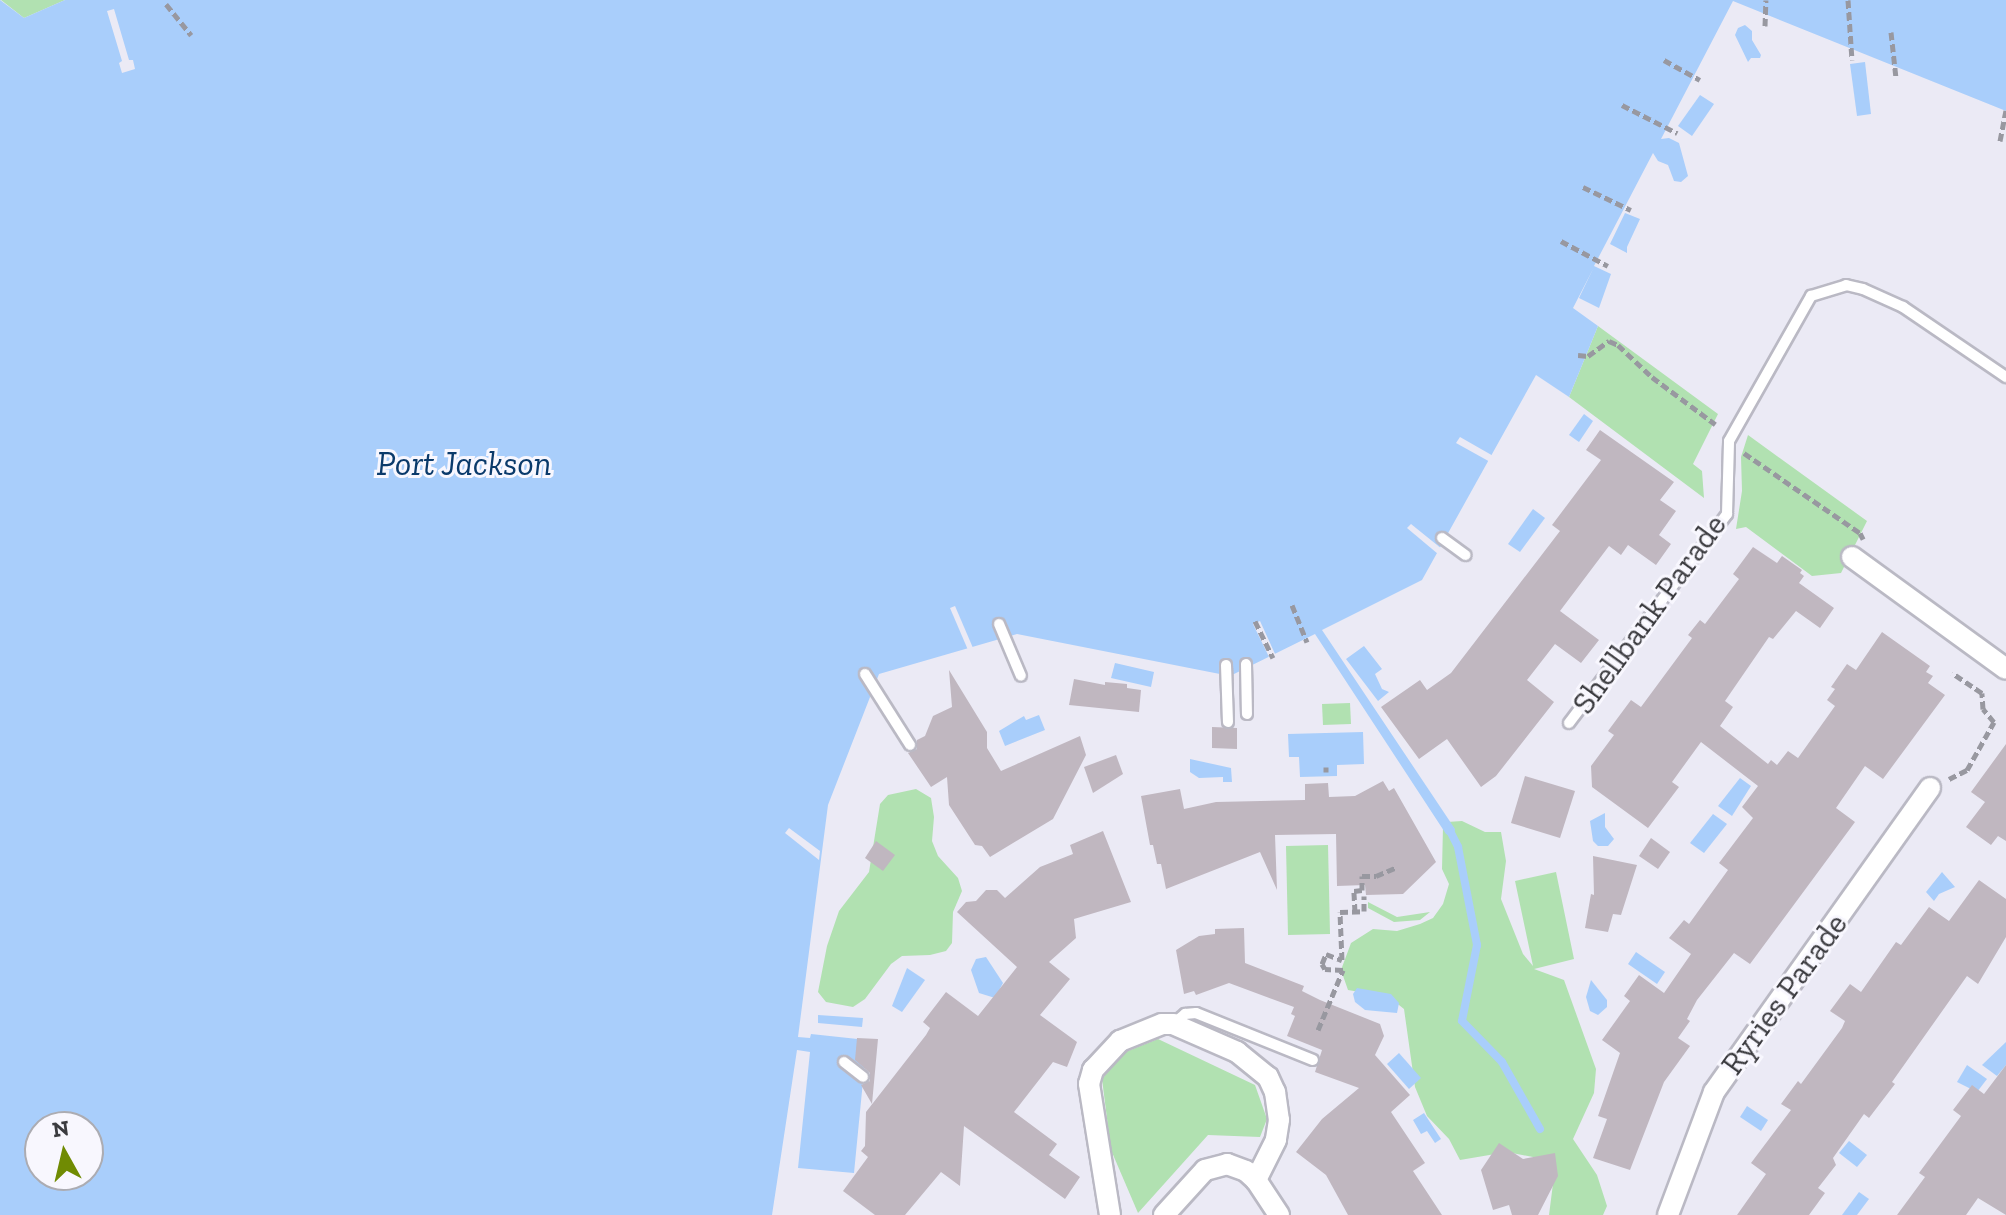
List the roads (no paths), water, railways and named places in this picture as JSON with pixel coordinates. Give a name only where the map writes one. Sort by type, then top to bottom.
[{"type":"street","points":[[1852,557],[2006,669]]},
{"type":"street","name":"Ryries Parade","points":[[1668,1215],[1714,1092],[1930,788]]},
{"type":"street","points":[[1110,1215],[1090,1098],[1093,1070],[1120,1041],[1146,1029],[1173,1024],[1237,1052],[1268,1077],[1275,1092],[1279,1120],[1276,1140],[1256,1180]]},
{"type":"street","points":[[1164,1215],[1205,1170],[1227,1164],[1246,1171],[1256,1180],[1279,1215]]},
{"type":"lane","name":"Shellbank Parade","points":[[1569,723],[1727,514],[1726,456],[1733,432],[1811,296],[1846,285],[1903,307],[2006,377]]},
{"type":"lane","points":[[1442,538],[1465,555]]},
{"type":"lane","points":[[999,624],[1021,676]]},
{"type":"lane","points":[[1246,664],[1247,714]]},
{"type":"lane","points":[[1226,665],[1228,722]]},
{"type":"lane","points":[[865,674],[910,745]]},
{"type":"lane","points":[[1173,1024],[1185,1014],[1196,1013],[1313,1060]]},
{"type":"lane","points":[[844,1062],[863,1077]]},
{"type":"water","name":"Port Jackson","points":[[0,0],[24,18],[65,0],[2006,0],[2006,111],[1733,1],[1661,139],[1669,138],[1679,143],[1688,176],[1681,182],[1674,181],[1668,165],[1658,161],[1653,153],[1594,266],[1611,274],[1599,308],[1579,298],[1593,269],[1573,308],[1598,326],[1569,397],[1536,375],[1422,580],[1322,630],[1455,829],[1454,838],[1446,834],[1315,634],[1230,676],[1017,634],[879,674],[828,805],[798,1037],[810,1038],[811,1034],[867,1040],[854,1173],[798,1168],[810,1052],[797,1050],[772,1215],[0,1215]]},
{"type":"water","points":[[1745,25],[1752,31],[1752,40],[1761,55],[1748,62],[1735,35],[1738,28]]},
{"type":"water","points":[[1865,62],[1871,114],[1857,116],[1850,64]]},
{"type":"water","points":[[1700,95],[1714,104],[1692,136],[1678,126]]},
{"type":"water","points":[[1625,213],[1640,219],[1627,253],[1610,244]]},
{"type":"water","points":[[1584,414],[1593,421],[1579,442],[1569,435]]},
{"type":"water","points":[[1533,509],[1545,518],[1520,552],[1508,544]]},
{"type":"water","points":[[1364,646],[1382,669],[1375,674],[1382,689],[1389,692],[1378,701],[1346,659]]},
{"type":"water","points":[[1115,663],[1154,672],[1151,687],[1111,678]]},
{"type":"water","points":[[1039,715],[1045,730],[1005,746],[999,731],[1024,716],[1026,720]]},
{"type":"water","points":[[1363,732],[1364,764],[1337,765],[1337,776],[1300,777],[1299,757],[1289,757],[1288,734]]},
{"type":"water","points":[[1190,759],[1231,768],[1232,782],[1223,782],[1223,777],[1199,778],[1190,772]]},
{"type":"water","points":[[1740,778],[1751,786],[1732,816],[1718,806]]},
{"type":"water","points":[[1605,813],[1605,827],[1614,839],[1608,846],[1598,846],[1593,841],[1590,821]]},
{"type":"water","points":[[1713,814],[1727,824],[1704,853],[1690,843]]},
{"type":"water","points":[[1942,872],[1955,887],[1939,894],[1934,901],[1926,892]]},
{"type":"water","points":[[1636,952],[1665,972],[1657,984],[1628,964]]},
{"type":"water","points":[[986,957],[1003,983],[995,998],[979,993],[971,970],[976,959]]},
{"type":"water","points":[[907,968],[925,980],[902,1012],[892,1006]]},
{"type":"water","points":[[1591,980],[1607,1000],[1607,1007],[1598,1015],[1590,1011],[1586,997]]},
{"type":"water","points":[[1357,988],[1391,994],[1399,1003],[1397,1013],[1365,1010],[1355,1002],[1353,994]]},
{"type":"water","points":[[818,1015],[863,1018],[862,1027],[818,1023]]},
{"type":"water","points":[[2006,1042],[2006,1065],[1997,1076],[1982,1065]]},
{"type":"water","points":[[1399,1053],[1421,1078],[1409,1089],[1387,1064]]},
{"type":"water","points":[[1967,1065],[1987,1079],[1977,1092],[1957,1082]]},
{"type":"water","points":[[1747,1106],[1768,1120],[1761,1131],[1740,1117]]},
{"type":"water","points":[[1424,1113],[1441,1139],[1435,1143],[1427,1131],[1421,1134],[1413,1120]]},
{"type":"water","points":[[1849,1141],[1867,1155],[1857,1167],[1839,1153]]},
{"type":"water","points":[[1859,1192],[1869,1199],[1857,1215],[1842,1215]]},
{"type":"waterway","points":[[1449,829],[1458,847],[1477,945],[1462,1021],[1502,1062],[1540,1129]]}]
